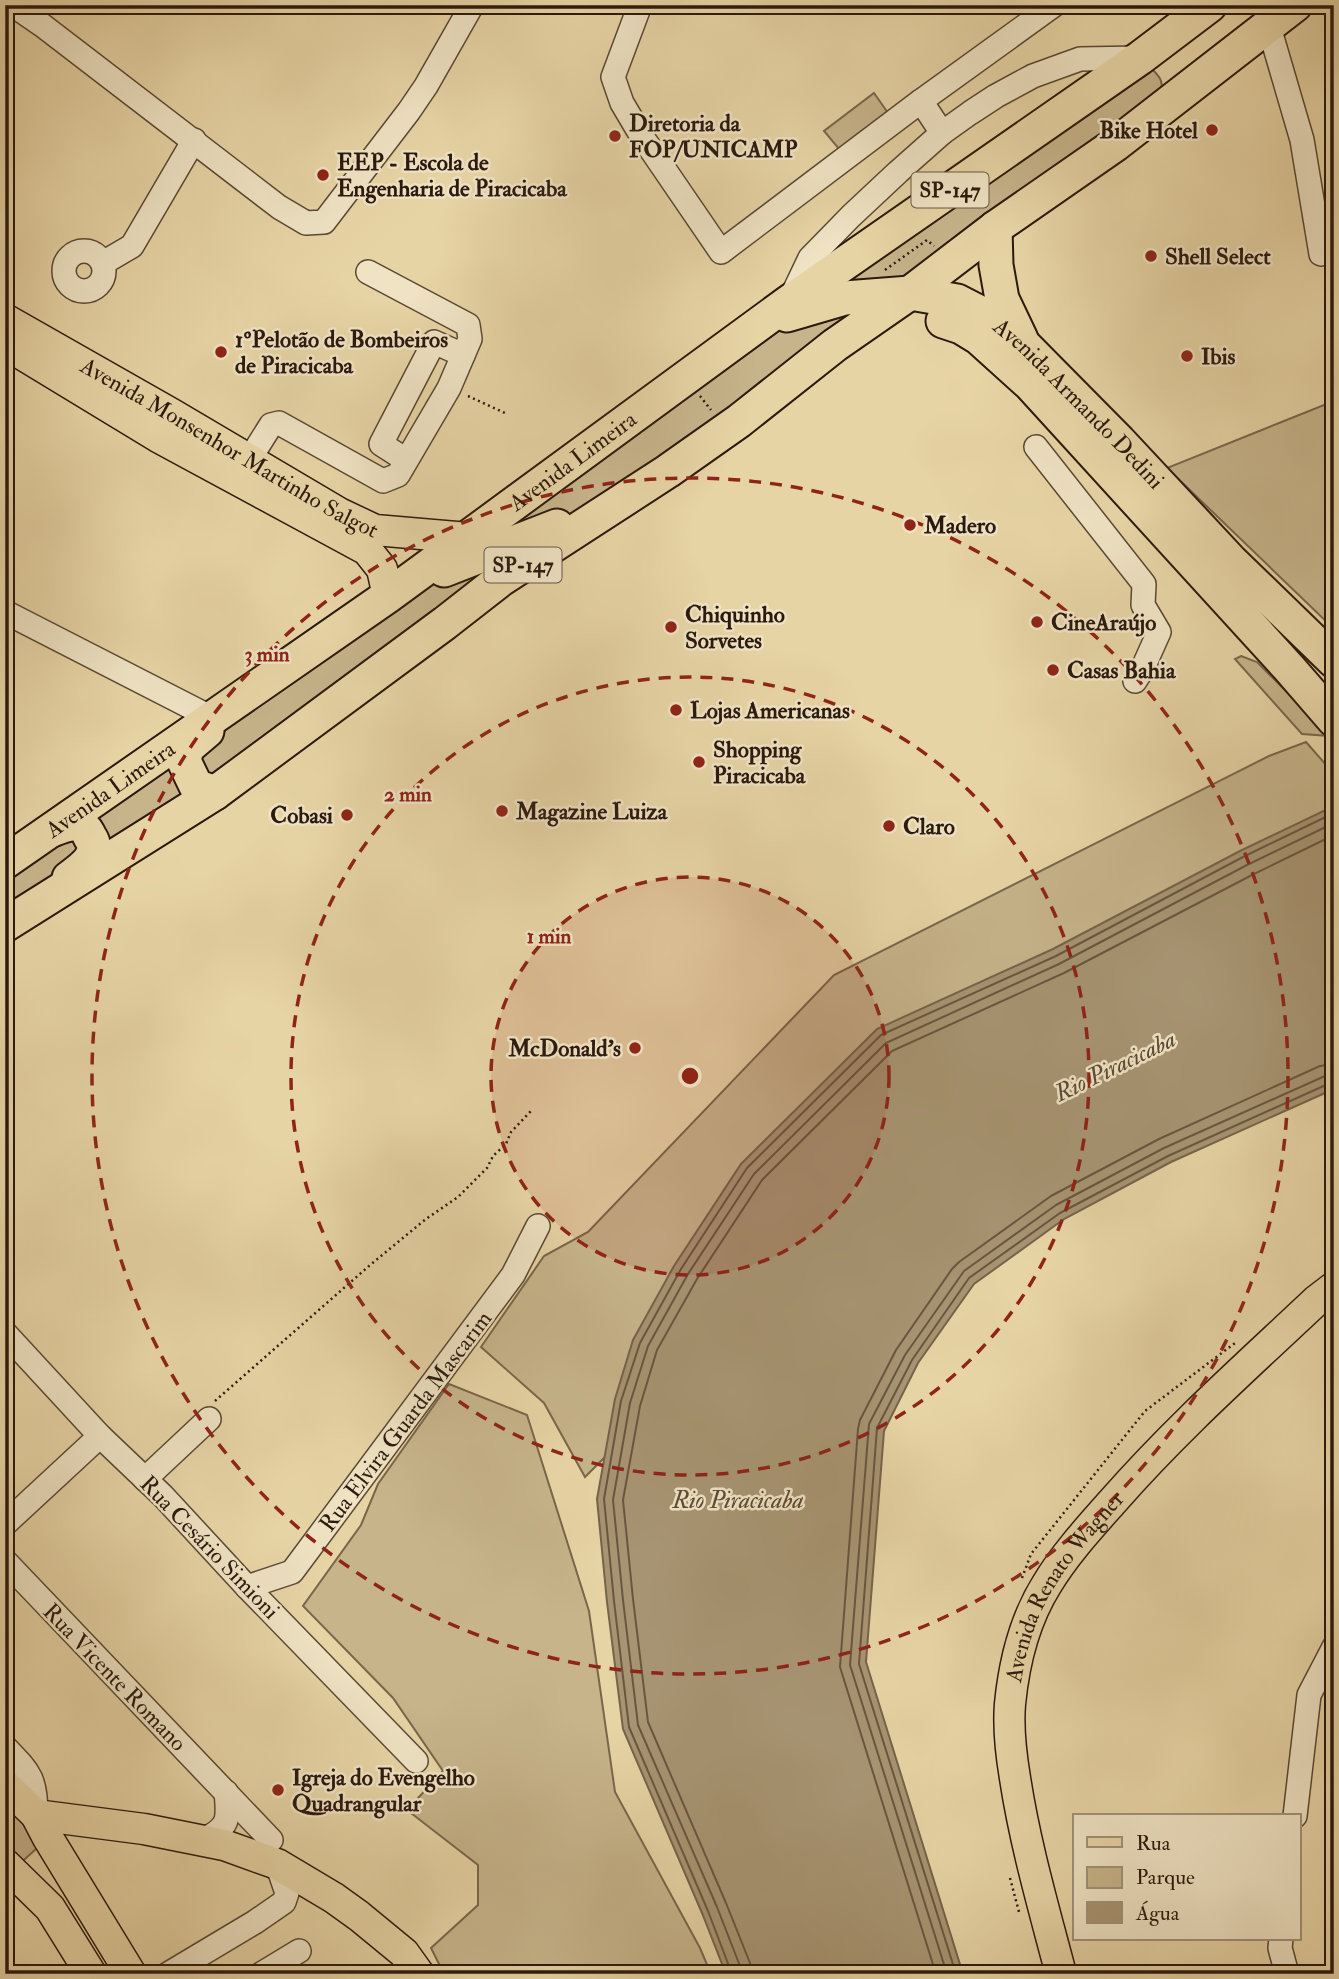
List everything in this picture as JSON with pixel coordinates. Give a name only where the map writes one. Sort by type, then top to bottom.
[{"type":"highway","name":"SP-147","points":[[1140,58],[1210,5]]},
{"type":"highway","name":"SP-147","points":[[17,918],[215,793],[500,580],[622,502],[725,430],[835,345],[1116,144],[1295,5]]},
{"type":"highway","points":[[1116,144],[1134,121],[1159,103],[1164,87],[1159,76],[1140,58]]},
{"type":"highway","name":"Avenida Limeira","points":[[5,862],[274,677],[789,302],[1140,58]]},
{"type":"highway","points":[[995,228],[996,265],[1002,299],[1026,347]]},
{"type":"highway","name":"Avenida Armando Dedini","points":[[762,323],[845,298],[910,293],[957,302],[994,320],[1026,347],[1231,561],[1334,661]]},
{"type":"highway","name":"Avenida Armando Dedini","points":[[835,345],[882,322],[902,316],[928,317],[961,327],[979,338],[1030,384],[1334,720]]},
{"type":"highway","points":[[421,572],[441,571],[622,502]]},
{"type":"highway","points":[[215,793],[196,786],[184,761],[187,748],[274,677]]},
{"type":"highway","points":[[17,918],[83,866],[93,854],[93,842],[87,830],[80,825],[71,823],[52,830]]},
{"type":"main road","name":"Avenida Monsenhor Martinho Salgot","points":[[5,319],[165,426],[368,550],[382,569],[388,596]]},
{"type":"main road","name":"Avenida Monsenhor Martinho Salgot","points":[[5,344],[165,426],[249,460],[339,513],[375,530],[468,538]]},
{"type":"main road","points":[[368,550],[421,572]]},
{"type":"main road","name":"Avenida Renato Wagner","points":[[1061,1974],[1022,1820],[1011,1749],[1010,1706],[1016,1663],[1027,1624],[1046,1584],[1079,1540],[1128,1485],[1181,1427],[1334,1287]]},
{"type":"main road","points":[[5,1785],[36,1815],[131,1974]]},
{"type":"main road","points":[[36,1815],[144,1829],[274,1852],[404,1953],[419,1974]]},
{"type":"main road","points":[[5,1864],[50,1908],[91,1974]]},
{"type":"street","points":[[13,5],[279,207],[306,223],[324,222],[426,86],[472,5]]},
{"type":"street","points":[[640,5],[613,77],[622,103],[641,135],[721,252],[920,101],[1054,5]]},
{"type":"street","points":[[1269,27],[1302,140],[1321,254]]},
{"type":"street","points":[[789,302],[810,258],[851,216],[942,133],[996,96],[1033,76],[1080,59],[1140,58]]},
{"type":"street","points":[[972,65],[996,96]]},
{"type":"street","points":[[920,101],[942,133]]},
{"type":"street","points":[[103,263],[132,246],[194,140]]},
{"type":"street","points":[[249,460],[271,425],[279,423],[383,481],[398,475],[449,388],[470,339],[468,325],[368,272]]},
{"type":"street","points":[[406,460],[381,444],[435,342],[463,355]]},
{"type":"street","points":[[1036,447],[1144,584],[1143,604],[1159,632],[1135,681]]},
{"type":"street","points":[[5,612],[212,718]]},
{"type":"street","name":"Rua Elvira Guarda Mascarim","points":[[247,1587],[292,1572],[513,1275],[538,1226]]},
{"type":"street","name":"Rua Cesário Simioni","points":[[5,1333],[100,1436],[145,1479],[416,1761]]},
{"type":"street","points":[[145,1479],[210,1411]]},
{"type":"street","points":[[5,1524],[100,1436]]},
{"type":"street","name":"Rua Vicente Romano","points":[[5,1561],[226,1792],[274,1852]]},
{"type":"street","points":[[1295,1814],[1310,1695],[1334,1647]]},
{"type":"street","points":[[5,1746],[26,1769],[36,1789],[36,1815]]},
{"type":"street","points":[[202,1841],[223,1828],[228,1813],[226,1792]]},
{"type":"street","points":[[168,1974],[284,1902],[287,1893],[274,1852]]},
{"type":"street","points":[[1281,1940],[1280,1948],[1287,1974]]},
{"type":"street","points":[[261,1974],[299,1951]]},
{"type":"path","points":[[876,276],[927,240],[953,260]]},
{"type":"path","points":[[449,388],[507,414]]},
{"type":"path","points":[[699,394],[725,430]]},
{"type":"path","points":[[210,1411],[369,1266],[426,1219],[458,1197],[487,1168],[493,1156],[506,1144],[511,1132],[531,1111]]},
{"type":"path","points":[[1018,1589],[1031,1554],[1145,1410],[1243,1337]]},
{"type":"path","points":[[1010,1879],[1020,1915]]},
{"type":"green space","points":[[1140,58],[1159,77],[1162,87],[1159,103],[5,925],[5,861]]},
{"type":"green space","points":[[874,93],[888,113],[839,149],[824,131]]},
{"type":"green space","points":[[1334,401],[1334,629],[1167,468]]},
{"type":"green space","points":[[1241,656],[1257,662],[1330,736],[1302,734],[1235,659]]},
{"type":"green space","points":[[1306,742],[1334,774],[1334,806],[1173,887],[585,1477],[544,1403],[481,1347],[544,1256],[588,1232],[834,975],[1269,756]]},
{"type":"green space","points":[[449,1384],[527,1415],[589,1611],[615,1792],[700,1948],[711,1974],[444,1974],[431,1948],[478,1905],[478,1865],[407,1810],[443,1771],[393,1698],[303,1606],[361,1525],[378,1484]]},
{"type":"green space","points":[[5,1788],[48,1838],[13,1870],[5,1865]]},
{"type":"water","name":"Rio Piracicaba","points":[[1334,806],[1334,1089],[1171,1162],[1064,1219],[974,1284],[918,1363],[884,1431],[866,1662],[963,1974],[726,1974],[623,1729],[597,1499],[615,1399],[633,1340],[674,1266],[741,1164],[877,1029],[1053,949],[1240,851]]},
{"type":"place","name":"Bike Hotel","points":[[1212,130]]},
{"type":"place","name":"Diretoria da FOP/UNICAMP","points":[[615,136]]},
{"type":"place","name":"EEP - Escola de Engenharia de Piracicaba","points":[[323,175]]},
{"type":"place","name":"Shell Select","points":[[1151,256]]},
{"type":"place","name":"1ºPelotão de Bombeiros de Piracicaba","points":[[221,352]]},
{"type":"place","name":"Ibis","points":[[1187,356]]},
{"type":"place","name":"Madero","points":[[910,525]]},
{"type":"place","name":"CineAraújo","points":[[1037,622]]},
{"type":"place","name":"Chiquinho Sorvetes","points":[[671,627]]},
{"type":"place","name":"Casas Bahia","points":[[1053,670]]},
{"type":"place","name":"Lojas Americanas","points":[[676,710]]},
{"type":"place","name":"Shopping Piracicaba","points":[[699,762]]},
{"type":"place","name":"Magazine Luiza","points":[[502,811]]},
{"type":"place","name":"Cobasi","points":[[347,815]]},
{"type":"place","name":"Claro","points":[[889,826]]},
{"type":"place","name":"McDonald's","points":[[635,1048]]},
{"type":"place","name":"Igreja do Evengelho Quadrangular","points":[[278,1790]]}]
